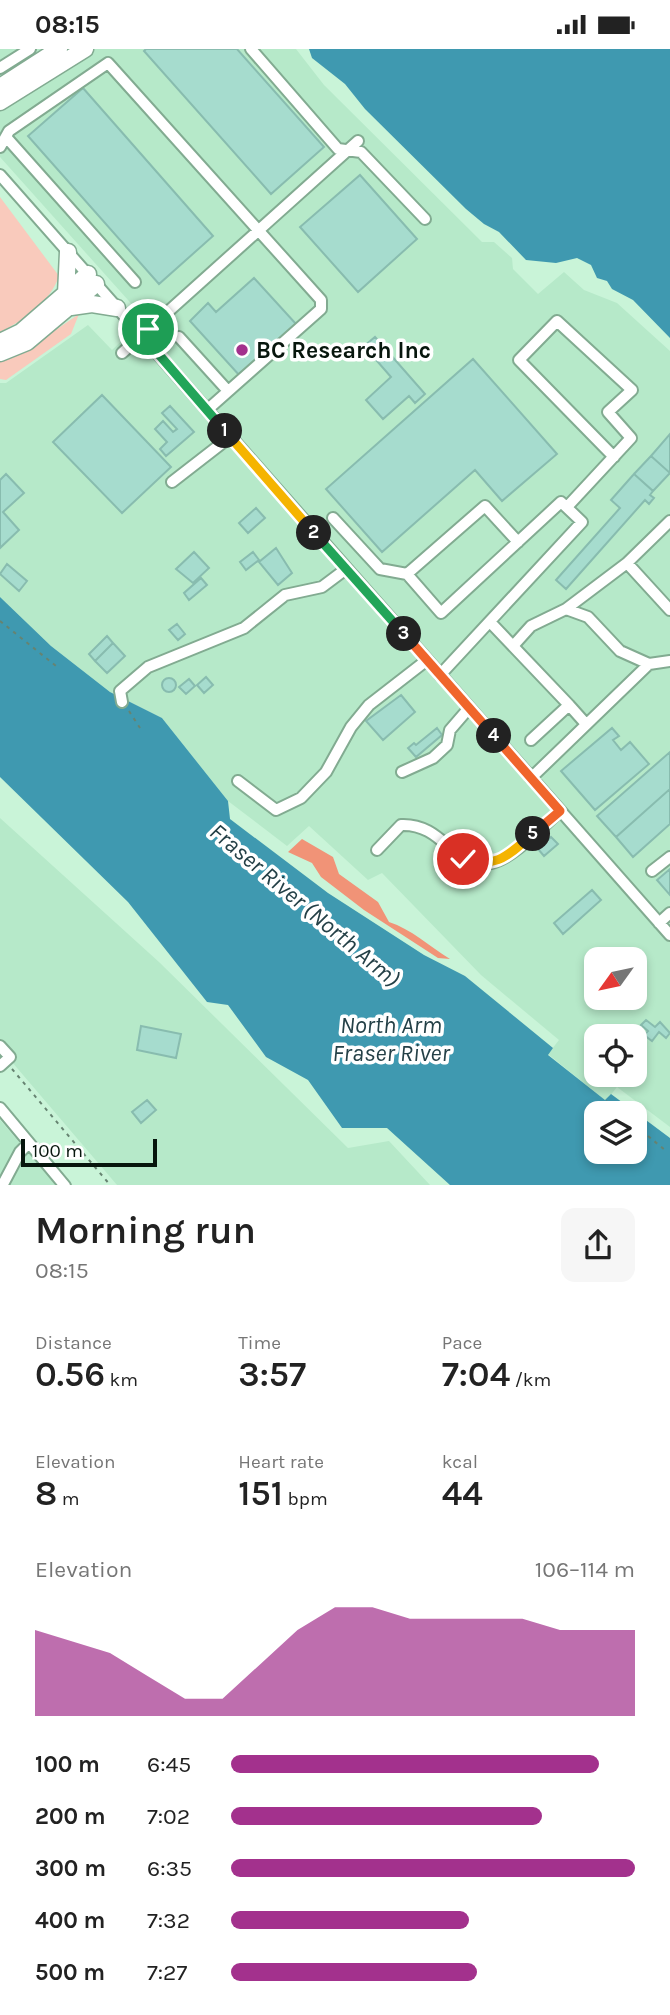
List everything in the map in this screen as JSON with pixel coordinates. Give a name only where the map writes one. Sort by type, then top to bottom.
[{"type":"highway","points":[[0,87],[59,49]]},
{"type":"highway","points":[[0,102],[85,49]]},
{"type":"highway","points":[[0,111],[25,86]]},
{"type":"highway","points":[[68,252],[68,300]]},
{"type":"highway","points":[[0,353],[27,342],[92,279]]},
{"type":"highway","points":[[0,342],[21,332],[68,300],[117,308]]},
{"type":"street","points":[[0,68],[30,49]]},
{"type":"street","points":[[251,49],[338,149],[361,152],[425,219]]},
{"type":"street","points":[[0,147],[9,131],[108,62],[321,300],[321,309],[207,410]]},
{"type":"street","points":[[6,137],[135,282]]},
{"type":"street","points":[[122,353],[358,141]]},
{"type":"street","points":[[0,175],[670,935]]},
{"type":"street","points":[[566,507],[614,457],[631,438],[608,412],[632,390],[557,321],[519,360],[614,457]]},
{"type":"street","points":[[179,337],[228,391]]},
{"type":"street","points":[[172,482],[230,437]]},
{"type":"street","points":[[333,517],[380,569],[407,574],[441,613],[561,502],[582,522],[440,675]]},
{"type":"street","points":[[407,574],[485,506],[518,542]]},
{"type":"street","points":[[513,646],[531,626],[566,610],[627,563],[670,521]]},
{"type":"street","points":[[627,563],[670,610]]},
{"type":"street","points":[[122,702],[120,691],[148,667],[244,628],[285,595],[322,587],[346,569]]},
{"type":"street","points":[[566,610],[588,617],[620,651],[649,664],[670,661]]},
{"type":"street","points":[[490,622],[586,724]]},
{"type":"street","points":[[238,781],[276,810],[301,799],[326,772],[351,727],[369,705],[427,660]]},
{"type":"street","points":[[531,778],[649,664]]},
{"type":"street","points":[[531,740],[569,705]]},
{"type":"street","points":[[402,772],[440,752],[446,745],[450,730],[469,708]]},
{"type":"street","points":[[377,850],[401,825],[413,825],[425,827],[463,859],[491,863],[504,858],[560,811]]},
{"type":"street","points":[[652,871],[670,857]]},
{"type":"street","points":[[659,923],[670,913]]},
{"type":"street","points":[[0,1046],[5,1062]]},
{"type":"street","points":[[0,1108],[65,1185]]},
{"type":"street","points":[[2,1185],[20,1152],[29,1143]]},
{"type":"path","points":[[0,621],[56,666]]},
{"type":"path","points":[[122,702],[140,728]]},
{"type":"path","points":[[5,1062],[111,1185]]},
{"type":"path","points":[[647,1135],[666,1151]]},
{"type":"shaded area","points":[[0,49],[296,49],[324,85],[482,242],[494,242],[512,258],[513,269],[538,294],[564,272],[584,290],[617,303],[670,351],[670,1127],[647,1110],[647,1101],[636,1101],[617,1087],[647,1087],[647,1024],[584,1024],[584,1083],[548,1054],[559,1040],[481,975],[382,873],[368,880],[309,826],[287,846],[228,801],[162,718],[110,692],[51,646],[0,597],[0,383],[6,383],[88,325],[112,350],[145,319],[0,157]]},
{"type":"shaded area","points":[[0,197],[59,276],[50,294],[36,309],[0,332]]},
{"type":"shaded area","points":[[79,314],[71,334],[6,380],[0,379],[0,361],[25,351]]},
{"type":"shaded area","points":[[0,818],[159,962],[348,1148],[389,1141],[430,1185],[117,1185],[0,1048]]},
{"type":"shaded area","points":[[302,839],[333,857],[339,874],[378,902],[389,922],[412,933],[450,959],[438,958],[364,910],[321,877],[312,863],[288,852]]},
{"type":"shaded area","points":[[589,1087],[617,1087],[606,1101]]},
{"type":"shaded area","points":[[0,1120],[56,1185],[0,1185]]},
{"type":"water","points":[[309,49],[670,49],[670,338],[633,300],[612,289],[607,281],[597,278],[591,265],[577,258],[556,263],[526,260],[499,232],[466,209],[365,109],[345,84],[312,58]]},
{"type":"water","name":"North Arm Fraser River","points":[[0,597],[51,646],[110,692],[162,718],[228,801],[230,819],[328,893],[424,955],[465,976],[553,1048],[548,1055],[584,1083],[584,1087],[589,1087],[605,1100],[611,1094],[620,1101],[584,1101],[584,1164],[647,1164],[647,1121],[670,1138],[670,1185],[450,1185],[387,1128],[342,1128],[308,1080],[266,1057],[228,1005],[207,1002],[128,902],[0,777]]},
{"type":"building","points":[[237,49],[324,147],[271,194],[144,51]]},
{"type":"building","points":[[83,88],[213,236],[159,284],[28,136]]},
{"type":"building","points":[[360,175],[417,239],[358,292],[300,227]]},
{"type":"building","name":"BC Research Inc","points":[[254,278],[296,324],[240,376],[190,321],[208,303],[216,312]]},
{"type":"building","points":[[375,337],[425,394],[415,403],[409,396],[383,419],[366,400],[391,377],[364,346]]},
{"type":"building","points":[[473,359],[557,454],[502,501],[475,470],[382,552],[326,489]]},
{"type":"building","points":[[102,395],[171,467],[122,513],[53,442]]},
{"type":"building","points":[[170,406],[194,432],[166,456],[160,449],[167,442],[155,429],[163,421],[173,432],[177,429],[162,413]]},
{"type":"building","points":[[670,434],[670,473],[651,456]]},
{"type":"building","points":[[651,456],[670,473],[653,491],[634,474]]},
{"type":"building","points":[[6,474],[24,493],[3,512],[19,530],[0,548],[0,480]]},
{"type":"building","points":[[634,474],[653,491],[650,495],[654,498],[649,504],[645,500],[566,589],[556,580],[620,508],[611,500]]},
{"type":"building","points":[[256,508],[265,518],[248,533],[239,523]]},
{"type":"building","points":[[276,548],[292,573],[278,585],[259,562]]},
{"type":"building","points":[[194,552],[209,568],[193,583],[176,569]]},
{"type":"building","points":[[253,552],[259,560],[246,570],[240,562]]},
{"type":"building","points":[[7,564],[27,581],[19,591],[0,574]]},
{"type":"building","points":[[201,578],[207,585],[189,600],[184,593]]},
{"type":"building","points":[[177,624],[185,634],[178,640],[169,630]]},
{"type":"building","points":[[107,636],[113,643],[95,661],[89,654]]},
{"type":"building","points":[[113,643],[125,656],[107,673],[95,661]]},
{"type":"building","points":[[206,677],[213,685],[204,693],[197,685]]},
{"type":"building","points":[[169,678],[174,680],[174,690],[169,692],[164,690],[162,685],[164,680]]},
{"type":"building","points":[[189,679],[195,686],[186,694],[179,687]]},
{"type":"building","points":[[401,695],[415,712],[383,740],[366,721]]},
{"type":"building","points":[[437,728],[442,735],[416,757],[408,748]]},
{"type":"building","points":[[612,728],[619,736],[613,740],[621,750],[630,742],[649,764],[595,810],[561,771]]},
{"type":"building","points":[[670,752],[670,789],[616,837],[597,816]]},
{"type":"building","points":[[670,789],[670,824],[633,857],[616,837]]},
{"type":"building","points":[[551,837],[558,844],[544,856],[538,849]]},
{"type":"building","points":[[670,869],[670,895],[657,880]]},
{"type":"building","points":[[592,890],[601,900],[563,934],[554,923]]},
{"type":"building","points":[[646,1020],[655,1027],[660,1022],[670,1033],[666,1038],[659,1032],[652,1041],[647,1037],[647,1024],[642,1024]]},
{"type":"building","points":[[141,1026],[181,1034],[176,1058],[137,1050]]},
{"type":"building","points":[[147,1100],[156,1110],[141,1123],[132,1112]]},
{"type":"place","name":"BC Research Inc","points":[[242,350]]},
{"type":"route","points":[[148,329],[142,335],[560,811],[504,858],[491,863],[476,863],[463,859]]},
{"type":"water label","name":"Fraser River (North Arm)","points":[[305,905]]}]
